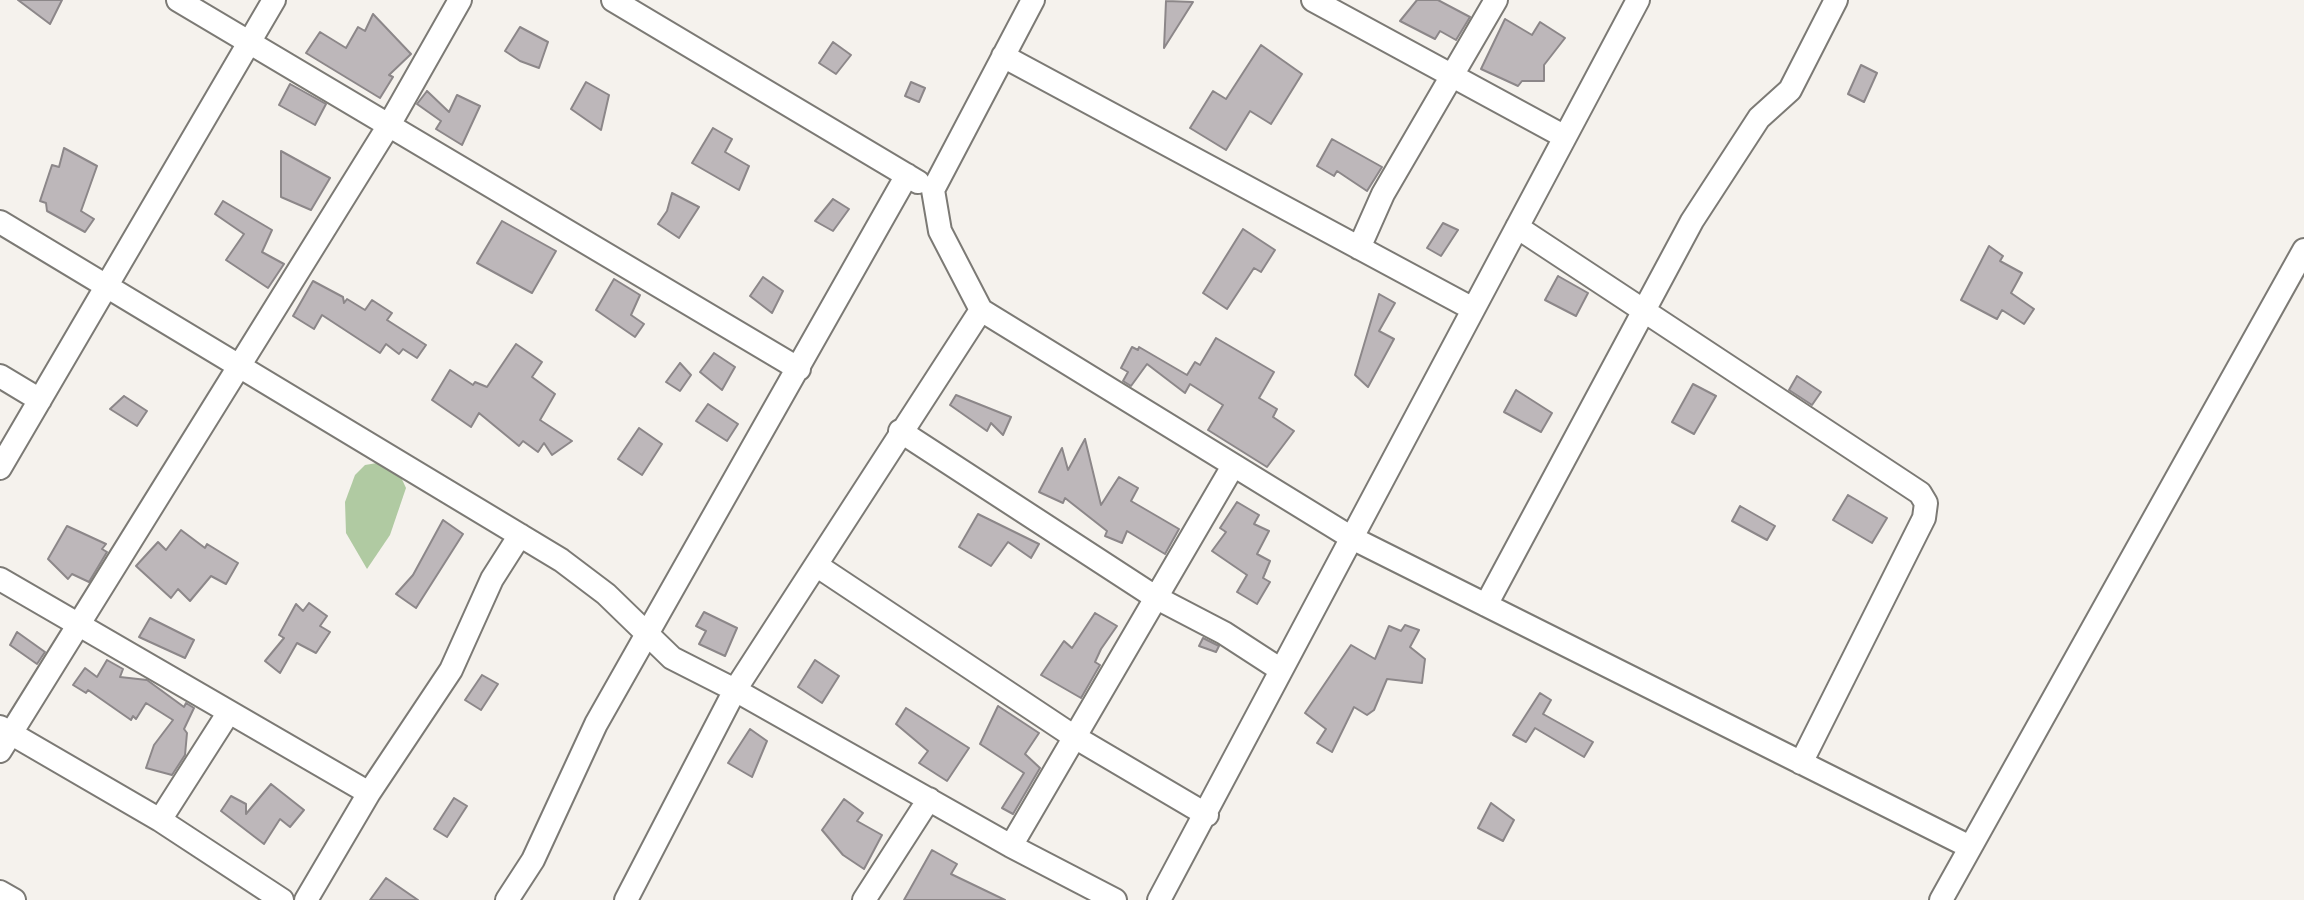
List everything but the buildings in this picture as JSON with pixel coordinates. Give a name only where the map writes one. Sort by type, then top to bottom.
[{"type":"street","points":[[178,0],[799,369]]},
{"type":"street","points":[[0,468],[274,0]]},
{"type":"street","points":[[282,900],[160,820],[3,737],[81,625],[389,125],[460,0]]},
{"type":"street","points":[[613,0],[933,190]]},
{"type":"street","points":[[1033,0],[933,190],[940,231],[981,310],[1352,538],[1970,847]]},
{"type":"street","points":[[1313,0],[1565,137]]},
{"type":"street","points":[[1359,248],[1383,194],[1496,0]]},
{"type":"street","points":[[1159,900],[1207,815],[1638,0]]},
{"type":"street","points":[[1486,605],[1692,221],[1759,118],[1790,90],[1836,0]]},
{"type":"street","points":[[1003,56],[1473,309]]},
{"type":"street","points":[[507,900],[533,860],[596,724],[907,175]]},
{"type":"street","points":[[0,222],[520,535],[606,594],[672,658],[735,690],[1011,846],[1115,900]]},
{"type":"street","points":[[1517,227],[1920,493],[1926,503],[1924,518],[1801,763]]},
{"type":"street","points":[[1941,900],[2304,250]]},
{"type":"street","points":[[626,900],[735,690],[981,310]]},
{"type":"street","points":[[0,376],[40,400]]},
{"type":"street","points":[[900,431],[1155,597],[1224,633],[1281,670]]},
{"type":"street","points":[[1011,846],[1233,466]]},
{"type":"street","points":[[306,900],[369,793],[451,670],[492,579],[520,535]]},
{"type":"street","points":[[816,565],[1073,736],[1207,815]]},
{"type":"street","points":[[0,579],[369,793]]},
{"type":"street","points":[[160,820],[229,712]]},
{"type":"street","points":[[864,900],[929,799]]},
{"type":"street","points":[[0,892],[14,900]]},
{"type":"green space","points":[[377,463],[400,475],[406,488],[390,535],[367,569],[346,533],[345,502],[355,475],[365,465]]}]
